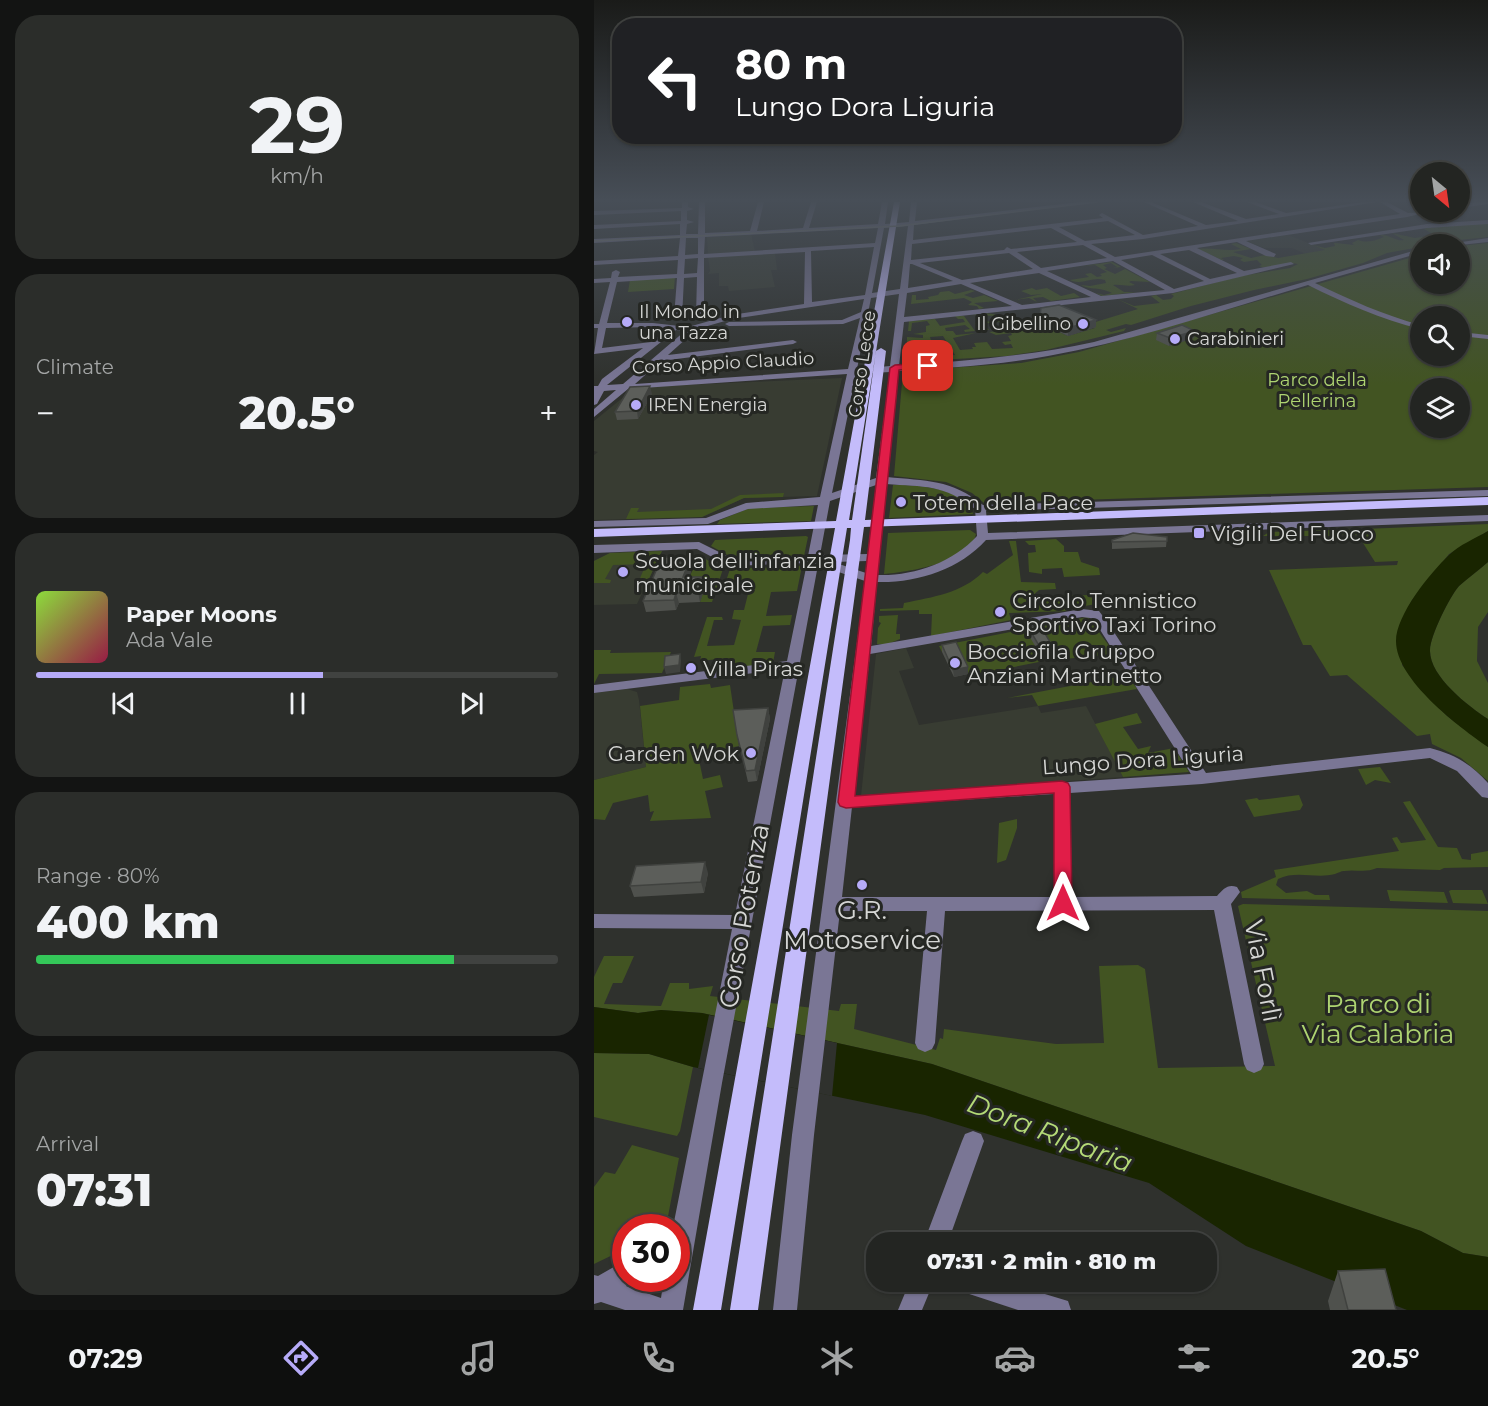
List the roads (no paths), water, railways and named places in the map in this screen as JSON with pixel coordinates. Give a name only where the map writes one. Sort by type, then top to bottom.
[{"type":"main road","name":"Corso Lecce","points":[[840,527],[874,369],[890,263]]},
{"type":"main road","name":"Corso Lecce","points":[[858,527],[878,320],[886,293]]},
{"type":"main road","points":[[594,541],[840,527],[1485,505]]},
{"type":"main road","name":"Corso Potenza","points":[[707,1310],[840,527]]},
{"type":"main road","points":[[744,1310],[858,527]]},
{"type":"main road","points":[[594,533],[703,533]]},
{"type":"street","points":[[618,263],[598,326],[595,349],[654,343]]},
{"type":"street","points":[[594,402],[599,385],[654,343],[674,323],[681,263]]},
{"type":"street","points":[[700,263],[699,275],[705,320]]},
{"type":"street","points":[[808,263],[808,305]]},
{"type":"street","name":"Corso Lecce","points":[[820,528],[854,370],[873,263]]},
{"type":"street","name":"Corso Lecce","points":[[877,526],[900,320],[910,263]]},
{"type":"street","points":[[913,263],[1022,307]]},
{"type":"street","points":[[1028,263],[1098,299]]},
{"type":"street","points":[[723,320],[1085,263]]},
{"type":"street","points":[[1121,263],[1173,291]]},
{"type":"street","points":[[1173,263],[1207,280]]},
{"type":"street","points":[[1223,263],[1241,272]]},
{"type":"street","name":"Corso Appio Claudio","points":[[599,385],[831,369],[854,370],[992,362],[1065,351],[1378,263]]},
{"type":"street","points":[[900,320],[1173,291],[1291,264]]},
{"type":"street","points":[[594,281],[699,275]]},
{"type":"street","points":[[1309,283],[1373,312],[1410,324]]},
{"type":"street","points":[[843,322],[863,314]]},
{"type":"street","points":[[594,414],[705,320]]},
{"type":"street","points":[[598,326],[723,320],[843,322],[861,328]]},
{"type":"street","name":"Corso Lecce","points":[[861,328],[878,320]]},
{"type":"street","points":[[650,325],[674,323],[694,328]]},
{"type":"street","points":[[1470,335],[1488,337]]},
{"type":"street","points":[[657,359],[794,342]]},
{"type":"street","points":[[594,549],[703,533],[746,506],[825,500],[881,480],[943,486],[962,493],[981,522],[966,554],[945,565],[917,573],[872,578],[852,564]]},
{"type":"street","points":[[1132,518],[1485,505]]},
{"type":"street","points":[[594,524],[703,533],[729,562],[814,559],[852,564],[873,557]]},
{"type":"street","points":[[785,1310],[803,1135],[846,802],[877,526]]},
{"type":"street","name":"Corso Potenza","points":[[684,1214],[820,528]]},
{"type":"street","points":[[864,651],[1082,613],[1094,614],[1202,779]]},
{"type":"street","points":[[594,689],[793,664]]},
{"type":"street","name":"Lungo Dora Liguria","points":[[846,802],[1202,779],[1430,753],[1442,755],[1467,770],[1488,793]]},
{"type":"street","points":[[832,904],[1063,903],[1062,787]]},
{"type":"street","name":"Via Forlì","points":[[1063,903],[1227,898],[1254,1064]]},
{"type":"street","points":[[925,1042],[937,903]]},
{"type":"street","points":[[594,921],[742,922]]},
{"type":"street","points":[[940,1232],[973,1141]]},
{"type":"street","points":[[595,1289],[612,1280]]},
{"type":"street","points":[[595,1289],[659,1310]]},
{"type":"street","name":"Corso Potenza","points":[[671,1310],[674,1292]]},
{"type":"street","points":[[910,1310],[917,1292]]},
{"type":"street","points":[[999,1292],[1059,1310]]},
{"type":"water","points":[[1488,531],[1488,562],[1455,591],[1437,626],[1430,650],[1431,660],[1443,680],[1470,706],[1488,719],[1488,747],[1446,715],[1417,686],[1399,656],[1396,641],[1397,631],[1408,607],[1433,572],[1453,551]]},
{"type":"water","name":"Dora Riparia","points":[[594,1007],[638,1013],[661,1010],[702,1013],[932,1064],[1421,1231],[1463,1253],[1488,1257],[1488,1310],[1407,1310],[1246,1246],[1149,1183],[925,1115],[693,1067],[649,1054],[594,1053]]},
{"type":"place","name":"Il Mondo in una Tazza","points":[[627,322]]},
{"type":"place","name":"Il Gibellino","points":[[1083,324]]},
{"type":"place","name":"Carabinieri","points":[[1175,339]]},
{"type":"place","name":"IREN Energia","points":[[636,405]]},
{"type":"place","name":"Totem della Pace","points":[[901,502]]},
{"type":"place","name":"Vigili Del Fuoco","points":[[1199,533]]},
{"type":"place","name":"Scuola dell'infanzia municipale","points":[[623,572]]},
{"type":"place","name":"Circolo Tennistico Sportivo Taxi Torino","points":[[1000,612]]},
{"type":"place","name":"Bocciofila Gruppo Anziani Martinetto","points":[[955,663]]},
{"type":"place","name":"Villa Piras","points":[[691,668]]},
{"type":"place","name":"Garden Wok","points":[[751,753]]},
{"type":"place","name":"G.R. Motoservice","points":[[862,885]]},
{"type":"park label","name":"Parco della Pellerina","points":[[1317,390]]},
{"type":"park label","name":"Parco di Via Calabria","points":[[1378,1019]]}]
